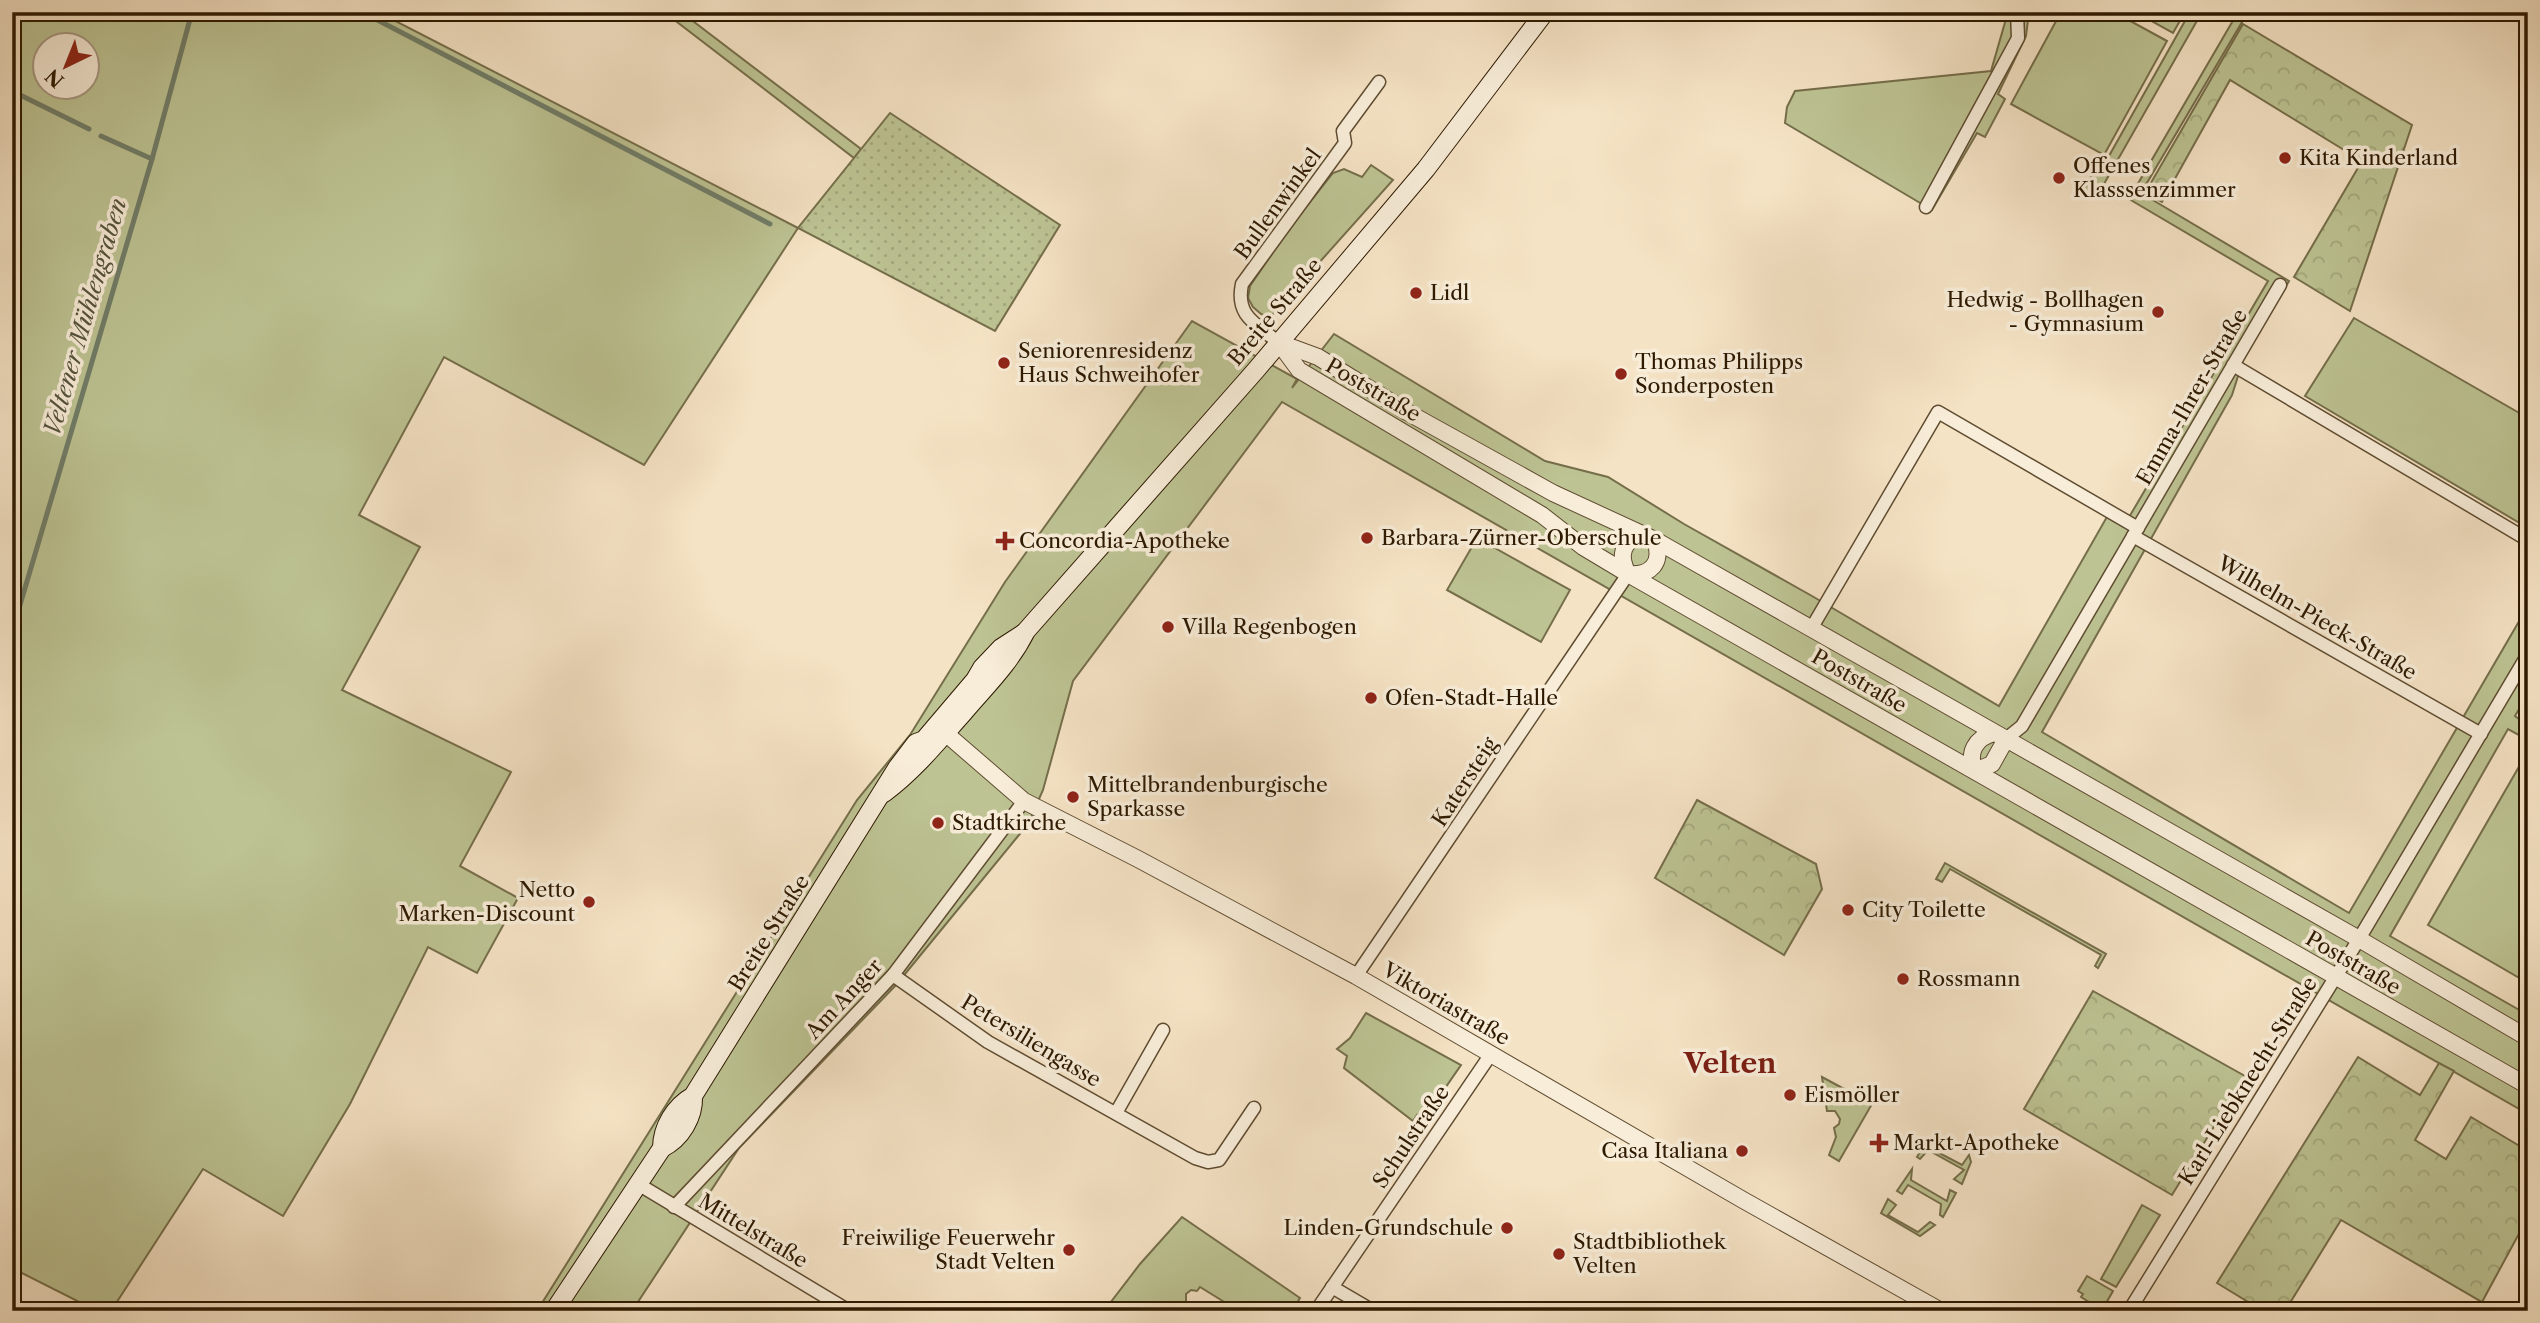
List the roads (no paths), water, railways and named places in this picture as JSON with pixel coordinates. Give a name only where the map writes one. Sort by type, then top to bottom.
[{"type":"main road","name":"Breite Straße","points":[[554,1311],[662,1148],[675,1142],[694,1111],[693,1096],[884,793],[919,764],[941,729],[1013,658],[1027,631],[1279,343],[1426,169],[1545,12]]},
{"type":"street","points":[[1926,207],[2018,38],[2017,12]]},
{"type":"street","name":"Bullenwinkel","points":[[1279,343],[1242,311],[1239,299],[1242,284],[1345,143],[1343,131],[1379,82]]},
{"type":"street","name":"Emma-Ihrer-Straße","points":[[2000,736],[2022,726],[2280,285]]},
{"type":"street","name":"Poststraße","points":[[1279,343],[1318,357],[1407,412],[1553,493],[1650,538],[2359,939],[2528,1038]]},
{"type":"street","name":"Poststraße","points":[[1279,343],[1299,370],[1542,515],[1583,547],[1628,574],[2528,1086]]},
{"type":"street","points":[[2233,365],[2528,540]]},
{"type":"street","name":"Poststraße","points":[[1811,629],[1938,412],[2136,532]]},
{"type":"street","name":"Wilhelm-Pieck-Straße","points":[[2136,532],[2482,733]]},
{"type":"street","points":[[1635,537],[1650,538],[1659,551],[1653,565],[1641,575],[1628,574],[1622,563],[1625,548],[1635,537]]},
{"type":"street","name":"Katersteig","points":[[1356,976],[1628,574]]},
{"type":"street","name":"Karl-Liebknecht-Straße","points":[[2129,1311],[2359,939],[2528,654]]},
{"type":"street","name":"Viktoriastraße","points":[[941,729],[1024,802],[1138,859],[1356,976],[1941,1311]]},
{"type":"street","points":[[1984,736],[2000,736],[1992,764],[1975,771],[1971,762],[1972,751],[1984,736]]},
{"type":"street","name":"Am Anger","points":[[674,1207],[893,975],[1024,802]]},
{"type":"street","name":"Petersiliengasse","points":[[893,975],[988,1042],[1195,1158],[1208,1162],[1219,1160],[1254,1108]]},
{"type":"street","name":"Petersiliengasse","points":[[1116,1113],[1163,1030]]},
{"type":"street","name":"Schulstraße","points":[[1316,1311],[1491,1054]]},
{"type":"street","name":"Mittelstraße","points":[[638,1184],[849,1311]]},
{"type":"street","points":[[1332,1287],[1373,1311]]},
{"type":"waterway","name":"Veltener Mühlengraben","points":[[12,632],[152,159],[192,12]]},
{"type":"waterway","points":[[362,12],[770,224]]},
{"type":"waterway","points":[[12,91],[89,129]]},
{"type":"waterway","points":[[101,136],[152,159]]},
{"type":"place","name":"Kita Kinderland","points":[[2285,158]]},
{"type":"place","name":"Offenes Klasssenzimmer","points":[[2059,178]]},
{"type":"place","name":"Lidl","points":[[1416,293]]},
{"type":"place","name":"Hedwig - Bollhagen - Gymnasium","points":[[2158,312]]},
{"type":"place","name":"Seniorenresidenz Haus Schweihofer","points":[[1004,363]]},
{"type":"place","name":"Thomas Philipps Sonderposten","points":[[1621,374]]},
{"type":"place","name":"Barbara-Zürner-Oberschule","points":[[1367,538]]},
{"type":"place","name":"Concordia-Apotheke","points":[[1005,541]]},
{"type":"place","name":"Villa Regenbogen","points":[[1168,627]]},
{"type":"place","name":"Ofen-Stadt-Halle","points":[[1371,698]]},
{"type":"place","name":"Mittelbrandenburgische Sparkasse","points":[[1073,797]]},
{"type":"place","name":"Stadtkirche","points":[[938,823]]},
{"type":"place","name":"Netto Marken-Discount","points":[[589,902]]},
{"type":"place","name":"City Toilette","points":[[1848,910]]},
{"type":"place","name":"Rossmann","points":[[1903,979]]},
{"type":"place","name":"Eismöller","points":[[1790,1095]]},
{"type":"place","name":"Markt-Apotheke","points":[[1879,1143]]},
{"type":"place","name":"Casa Italiana","points":[[1742,1151]]},
{"type":"place","name":"Linden-Grundschule","points":[[1507,1228]]},
{"type":"place","name":"Freiwilige Feuerwehr Stadt Velten","points":[[1069,1250]]},
{"type":"place","name":"Stadtbibliothek Velten","points":[[1559,1254]]},
{"type":"district","name":"Velten","points":[[1730,1063]]}]
